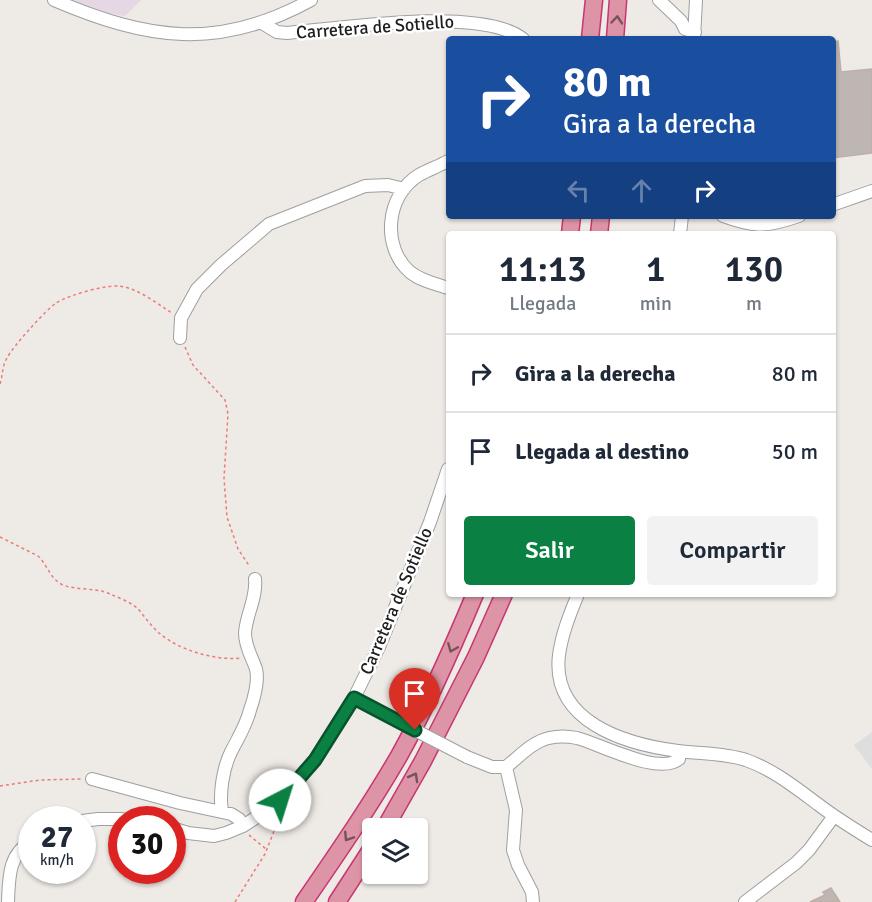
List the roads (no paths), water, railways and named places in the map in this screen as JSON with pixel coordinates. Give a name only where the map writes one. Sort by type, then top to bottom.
[{"type":"highway","points":[[590,36],[594,0]]},
{"type":"highway","points":[[615,36],[618,0]]},
{"type":"highway","points":[[304,902],[363,815],[400,754],[446,663],[474,597]]},
{"type":"highway","points":[[391,818],[476,657],[503,597]]},
{"type":"highway","points":[[341,898],[362,865]]},
{"type":"street","points":[[54,0],[96,18],[129,27],[172,34],[203,34],[262,23],[311,0]]},
{"type":"street","points":[[659,0],[681,21],[685,29],[695,35],[696,0]]},
{"type":"street","name":"Carretera de Sotiello","points":[[262,23],[277,32],[287,33],[448,20],[503,28],[518,36]]},
{"type":"street","points":[[446,162],[418,176],[404,189],[391,220],[390,234],[393,248],[401,262],[411,272],[446,287]]},
{"type":"street","points":[[180,338],[181,318],[197,289],[269,224],[365,186],[388,185],[404,189]]},
{"type":"street","points":[[836,204],[872,191]]},
{"type":"street","points":[[732,219],[746,224],[772,225],[790,219]]},
{"type":"street","name":"Carretera de Sotiello","points":[[186,832],[214,836],[243,826],[280,800],[315,760],[354,698],[379,647],[430,522],[446,475]]},
{"type":"street","points":[[222,811],[220,801],[227,763],[250,711],[255,687],[257,671],[245,637],[246,621],[256,589],[255,579]]},
{"type":"street","points":[[577,597],[563,631],[559,656],[559,677],[564,693],[576,711],[594,726],[624,739],[651,747],[735,757],[762,767],[779,776],[872,840]]},
{"type":"street","points":[[354,698],[467,757],[492,767],[506,767],[531,746],[547,739],[564,736],[593,743],[645,762],[664,764],[676,762],[680,759],[679,751]]},
{"type":"street","points":[[506,767],[516,810],[513,850],[532,892],[533,902]]},
{"type":"street","points":[[92,779],[180,803],[222,811],[239,819],[243,826]]},
{"type":"street","points":[[745,902],[796,863],[809,850],[834,816]]},
{"type":"street","points":[[8,902],[11,865],[18,854]]}]
